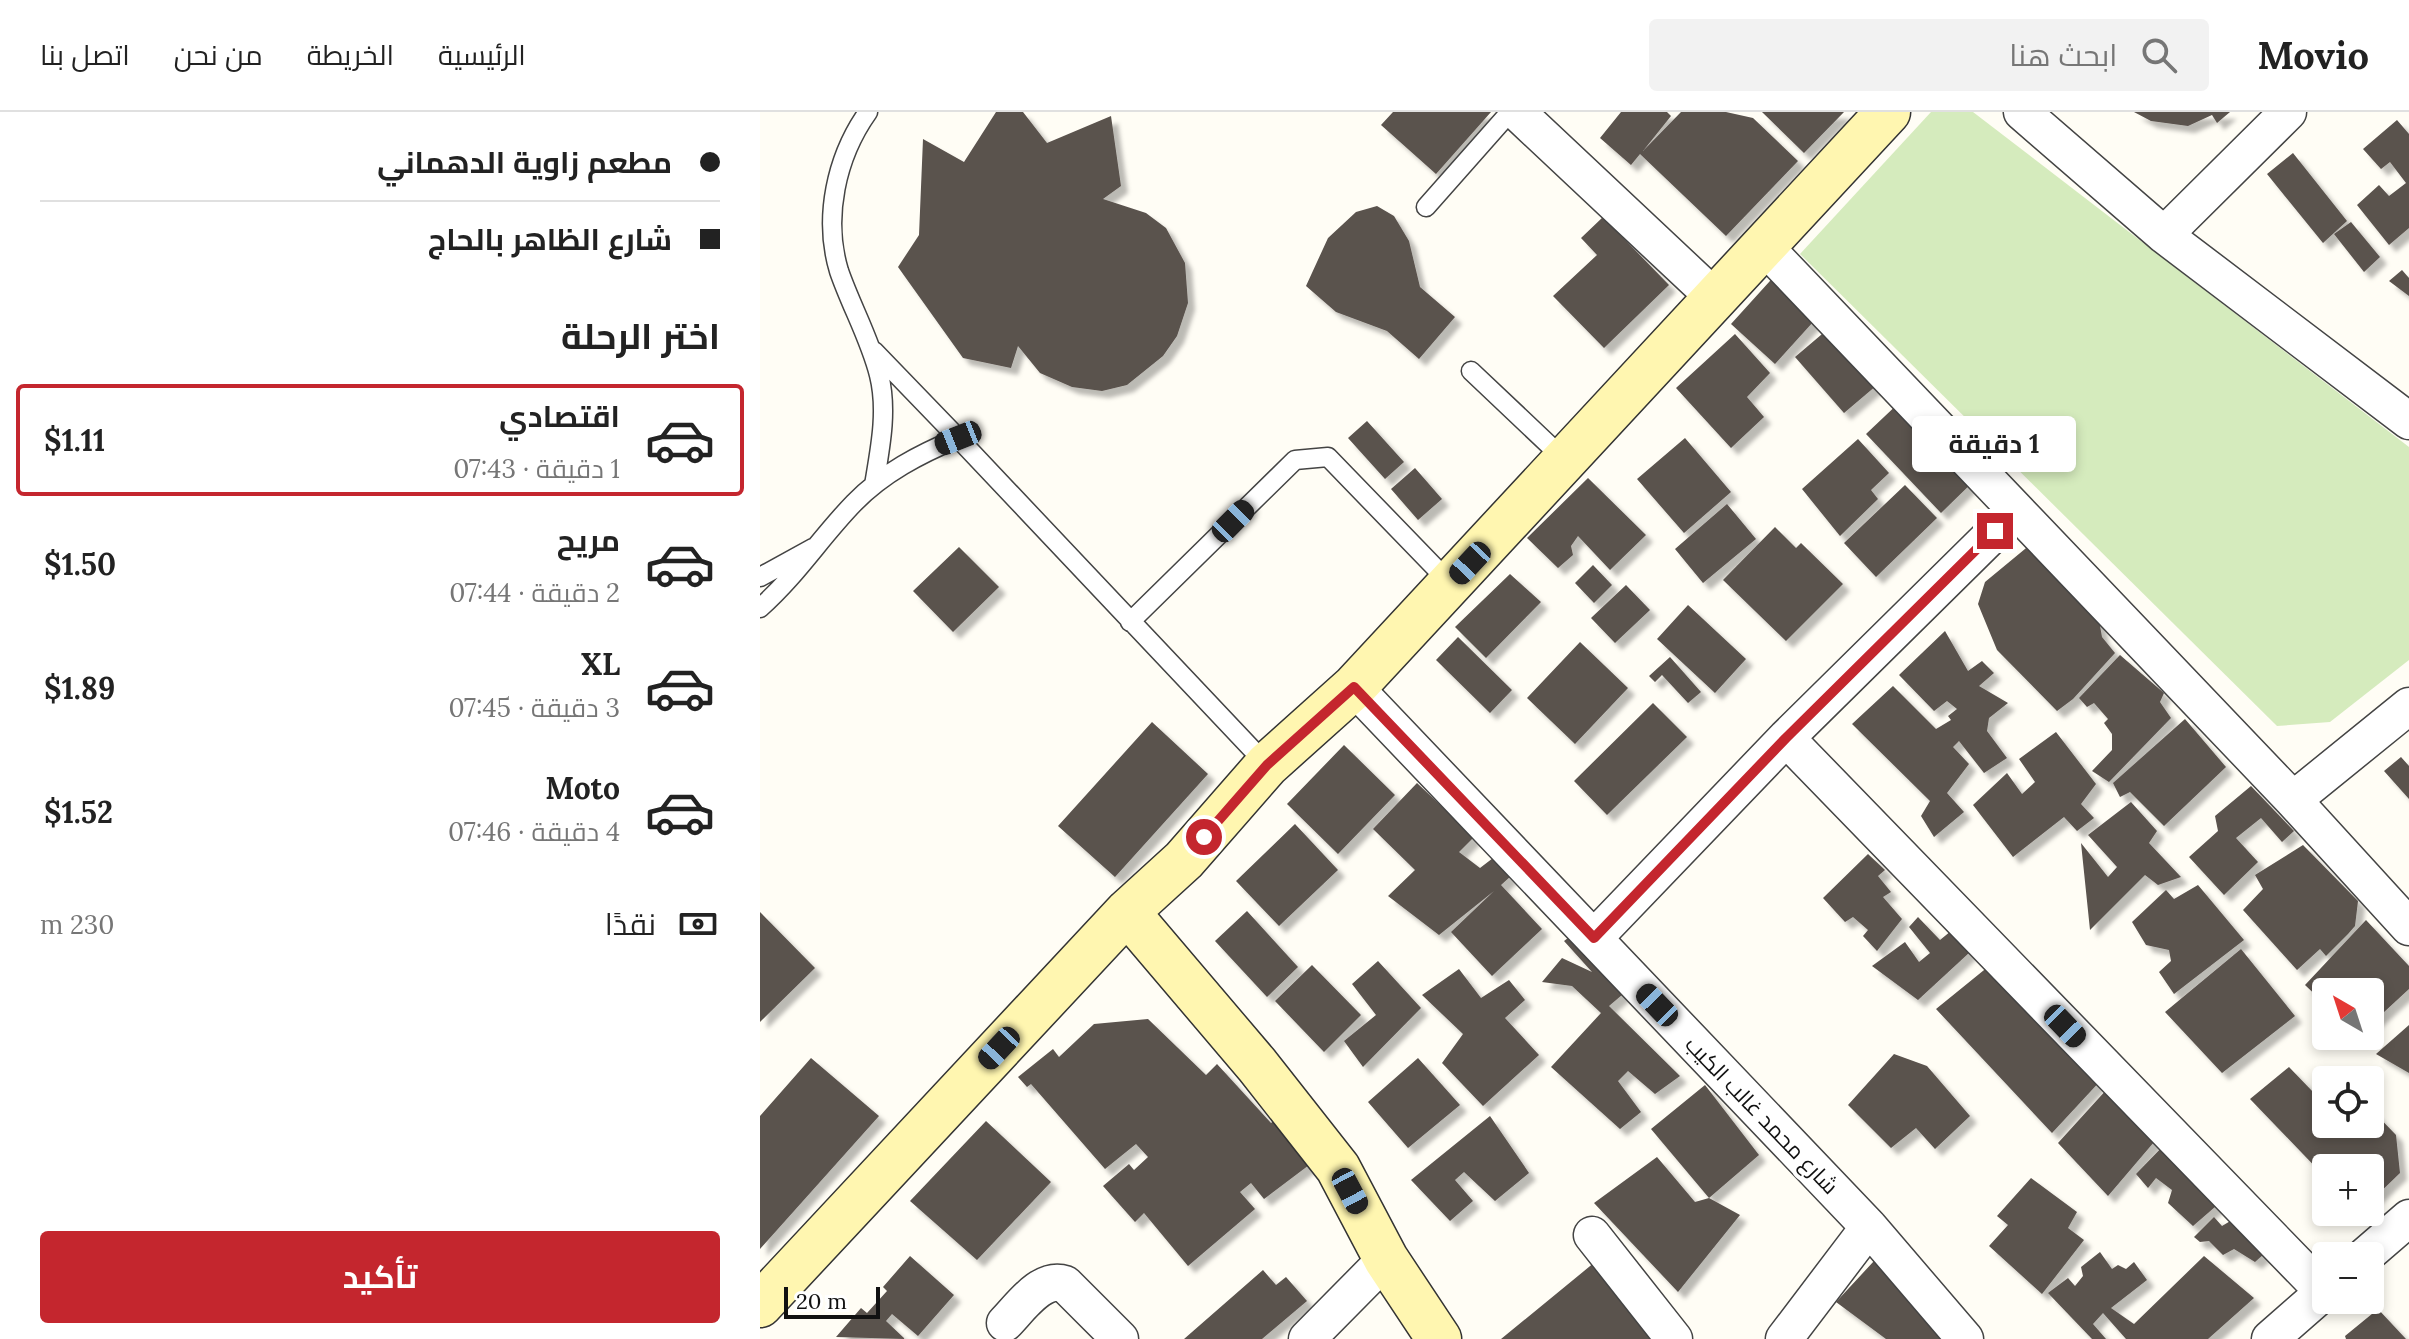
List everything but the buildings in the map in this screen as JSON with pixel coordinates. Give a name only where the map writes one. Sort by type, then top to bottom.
[{"type":"street","points":[[1517,112],[1715,298]]},
{"type":"street","points":[[760,1305],[1127,912],[1184,860],[1267,765],[1354,687],[1888,112]]},
{"type":"street","points":[[2022,112],[2164,235],[2409,421]]},
{"type":"street","points":[[2164,235],[2288,112]]},
{"type":"street","points":[[1763,245],[2293,800],[2409,927]]},
{"type":"street","points":[[1594,938],[1786,738],[2016,511]]},
{"type":"street","name":"شارع محمد غالب الكيب","points":[[1354,687],[1869,1227],[1965,1339]]},
{"type":"street","points":[[2293,800],[2409,706]]},
{"type":"street","points":[[1786,738],[2312,1278]]},
{"type":"street","points":[[1127,912],[1257,1065],[1338,1168],[1386,1259],[1439,1339]]},
{"type":"street","points":[[2381,1242],[2409,1218]]},
{"type":"street","points":[[1784,1339],[1869,1227]]},
{"type":"street","points":[[1592,1235],[1674,1339]]},
{"type":"street","points":[[1307,1339],[1386,1259]]},
{"type":"street","points":[[1008,1334],[1044,1285],[1057,1282],[1065,1284],[1120,1339]]},
{"type":"street","points":[[2270,1339],[2312,1302]]},
{"type":"lane","points":[[868,112],[842,160],[834,196],[833,233],[839,269],[879,375],[883,409],[874,485]]},
{"type":"lane","points":[[1426,207],[1510,112]]},
{"type":"lane","points":[[868,343],[1267,765]]},
{"type":"lane","points":[[1471,371],[1565,460]]},
{"type":"lane","points":[[760,608],[874,485],[904,463],[958,438]]},
{"type":"lane","points":[[1130,622],[1295,460],[1328,457],[1451,584]]},
{"type":"lane","points":[[760,577],[823,543]]},
{"type":"green space","points":[[1931,112],[1973,112],[2409,447],[2409,660],[2330,722],[2277,726],[1800,254]]},
{"type":"route","points":[[1204,837],[1267,765],[1354,687],[1594,938],[1786,738],[1995,531]]}]
